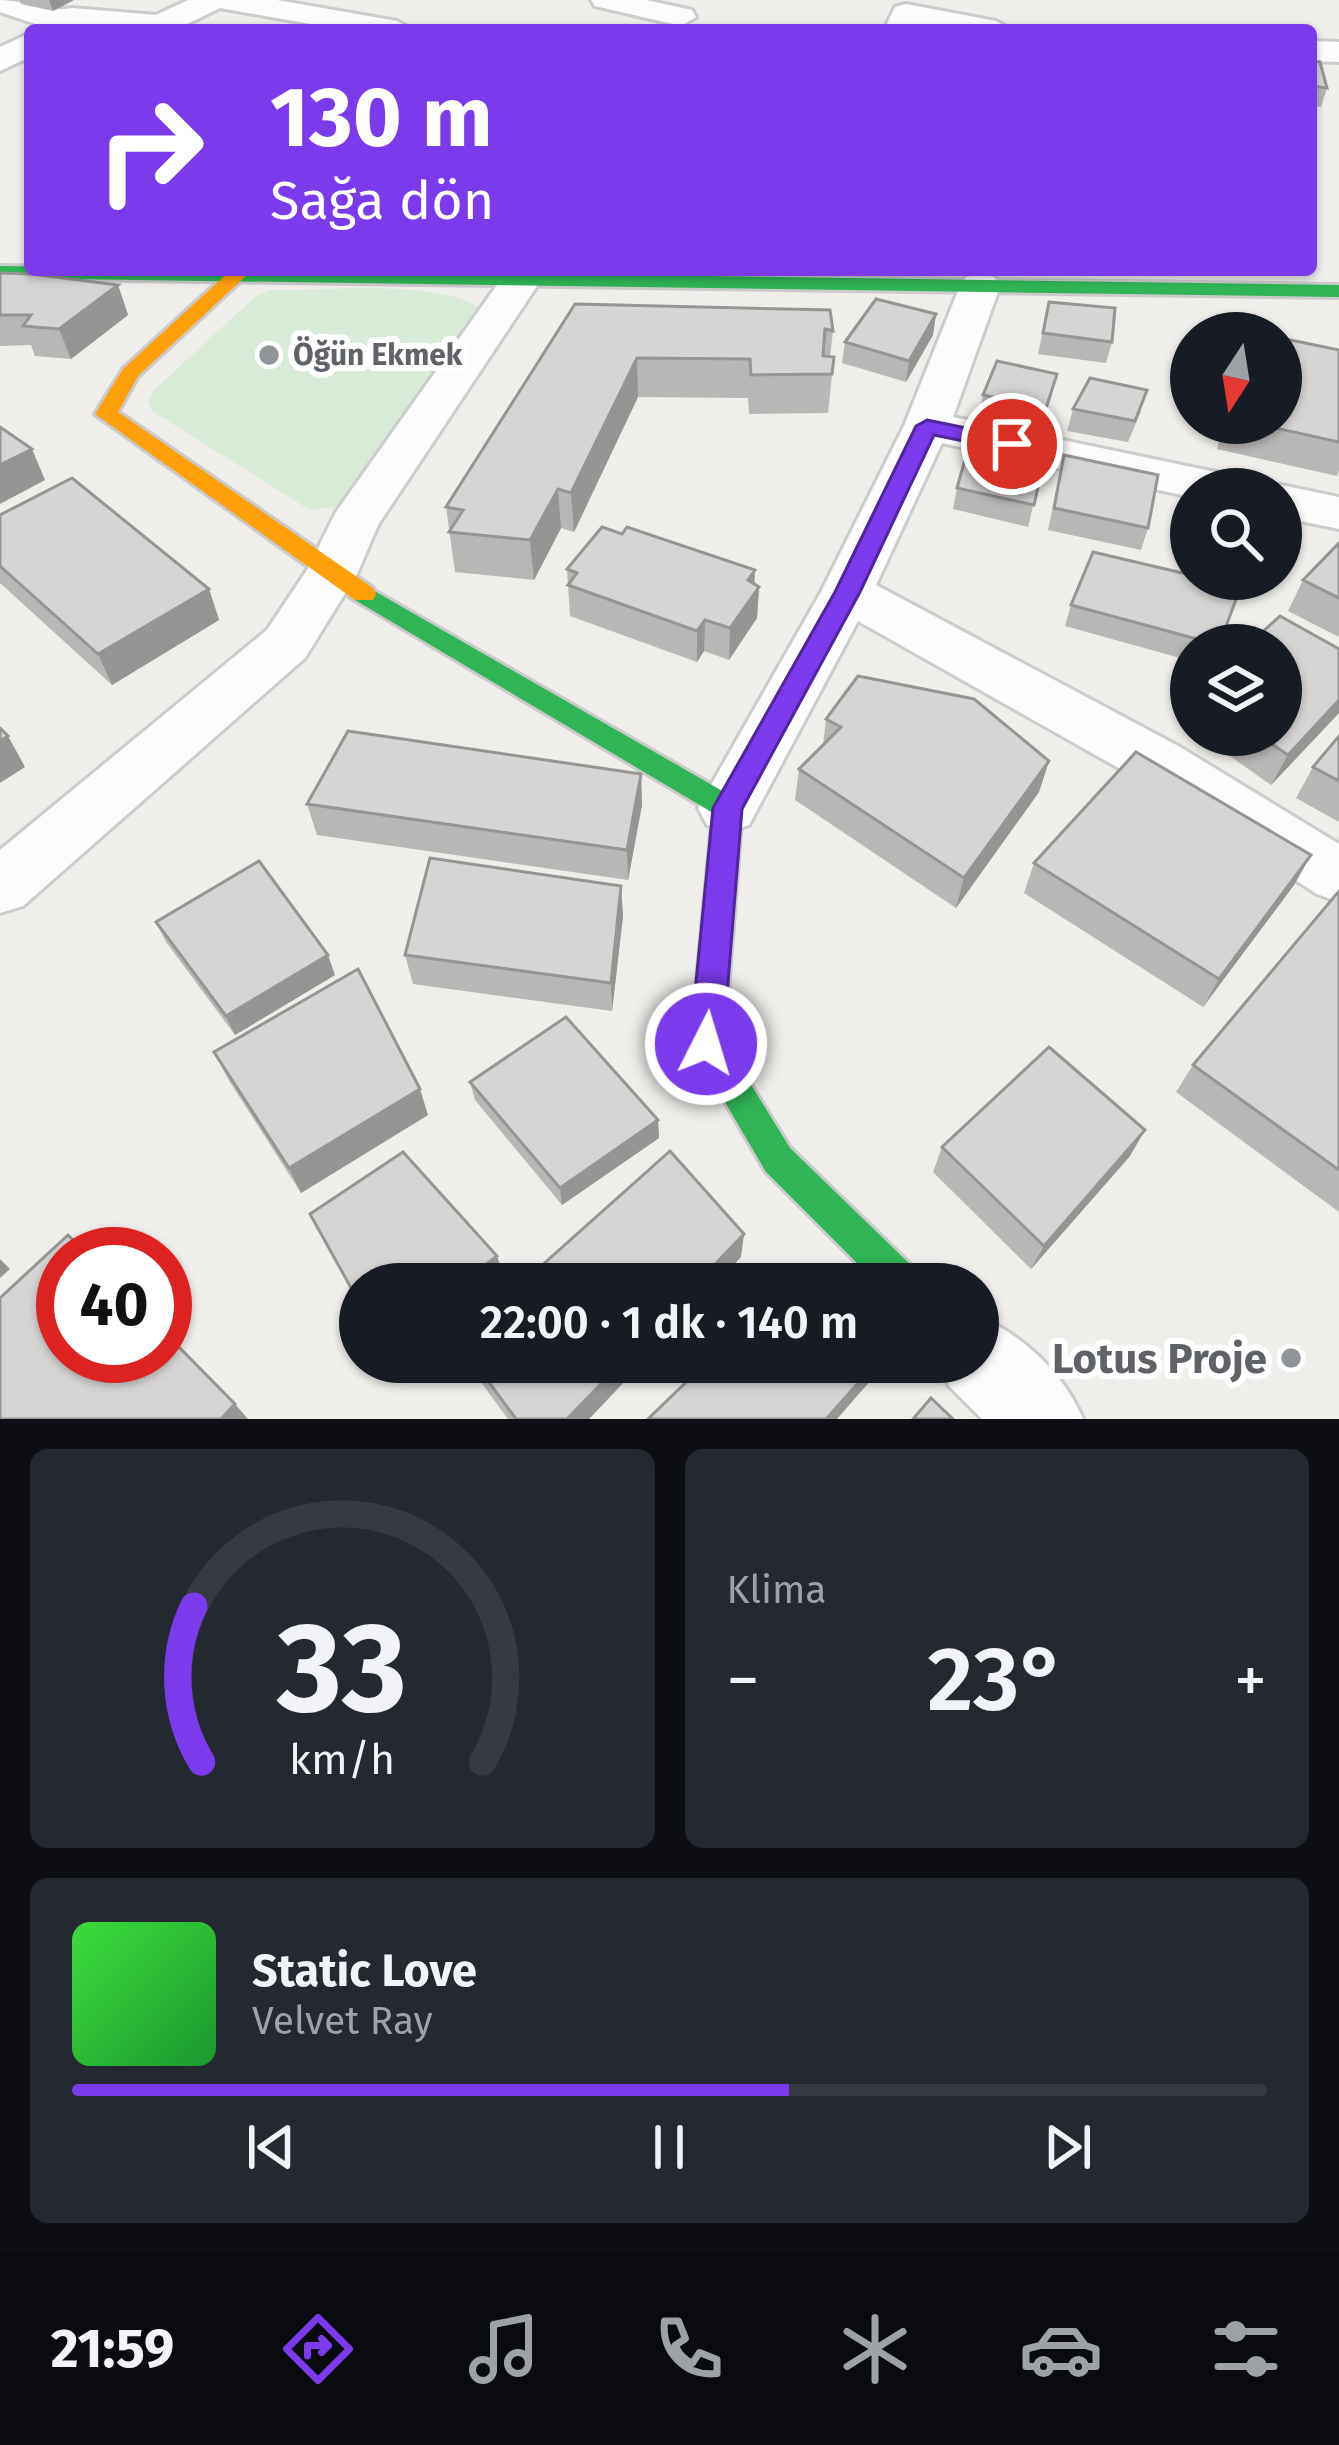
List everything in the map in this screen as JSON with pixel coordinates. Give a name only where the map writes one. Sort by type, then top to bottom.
[{"type":"street","points":[[62,23],[100,0]]},
{"type":"street","points":[[165,24],[212,0]]},
{"type":"street","points":[[224,0],[362,24]]},
{"type":"street","points":[[606,0],[681,17]]},
{"type":"street","points":[[10,2],[62,23],[95,24]]},
{"type":"street","points":[[897,16],[954,24]]},
{"type":"street","points":[[236,276],[130,373],[106,414],[331,574],[728,808]]},
{"type":"street","points":[[332,276],[1339,291]]},
{"type":"street","points":[[0,886],[286,644],[331,574],[354,524],[521,280]]},
{"type":"street","points":[[883,1263],[778,1160],[706,1044],[728,808],[848,592],[927,426],[980,286]]},
{"type":"street","points":[[927,426],[1170,477]]},
{"type":"street","points":[[1302,505],[1339,513]]},
{"type":"street","points":[[848,592],[1159,763],[1339,876]]},
{"type":"street","points":[[999,1378],[1041,1419]]},
{"type":"green space","points":[[271,290],[412,290],[464,300],[483,310],[348,496],[335,507],[310,510],[152,411],[148,401],[154,390],[256,296]]},
{"type":"building","points":[[1317,62],[1320,62],[1327,88],[1317,87]]},
{"type":"building","points":[[0,273],[118,285],[59,329],[23,326],[31,315],[0,315]]},
{"type":"building","points":[[876,299],[936,314],[909,361],[845,342]]},
{"type":"building","points":[[1049,302],[1115,308],[1112,342],[1043,333]]},
{"type":"building","points":[[575,304],[830,310],[833,331],[825,329],[823,356],[834,357],[832,374],[751,375],[750,359],[637,358],[571,493],[558,489],[530,540],[449,532],[463,510],[446,507]]},
{"type":"building","points":[[1302,342],[1339,350],[1339,442],[1302,434]]},
{"type":"building","points":[[997,361],[1057,374],[1046,408],[983,395]]},
{"type":"building","points":[[1090,378],[1147,390],[1135,421],[1073,409]]},
{"type":"building","points":[[0,427],[32,449],[0,465]]},
{"type":"building","points":[[973,431],[1047,448],[1034,505],[957,488]]},
{"type":"building","points":[[1064,455],[1158,475],[1148,528],[1054,508]]},
{"type":"building","points":[[72,478],[209,589],[98,654],[0,566],[0,515]]},
{"type":"building","points":[[602,527],[622,534],[627,527],[755,570],[748,580],[759,587],[730,628],[705,620],[697,631],[568,585],[577,573],[567,569]]},
{"type":"building","points":[[1339,543],[1339,598],[1303,580]]},
{"type":"building","points":[[1093,552],[1170,570],[1170,600],[1236,600],[1227,624],[1170,624],[1170,632],[1071,605]]},
{"type":"building","points":[[1280,616],[1294,624],[1271,624]]},
{"type":"building","points":[[1302,628],[1339,649],[1339,700],[1302,740]]},
{"type":"building","points":[[858,676],[974,699],[1049,761],[964,878],[799,769],[841,727],[826,719]]},
{"type":"building","points":[[348,731],[641,774],[627,850],[307,804]]},
{"type":"building","points":[[1339,736],[1339,781],[1313,767]]},
{"type":"building","points":[[1136,752],[1311,855],[1219,979],[1034,863]]},
{"type":"building","points":[[430,858],[621,886],[611,983],[405,955]]},
{"type":"building","points":[[259,861],[328,955],[226,1016],[156,922]]},
{"type":"building","points":[[1339,891],[1339,1170],[1193,1065]]},
{"type":"building","points":[[358,969],[420,1089],[289,1168],[214,1052]]},
{"type":"building","points":[[566,1017],[658,1120],[560,1188],[470,1082]]},
{"type":"building","points":[[1049,1047],[1145,1130],[1044,1246],[942,1147]]},
{"type":"building","points":[[670,1151],[744,1234],[716,1263],[545,1263]]},
{"type":"building","points":[[403,1152],[497,1256],[488,1263],[339,1266],[310,1214]]},
{"type":"building","points":[[36,1265],[36,1383],[192,1383],[192,1360],[235,1404],[221,1419],[0,1419],[0,1298]]},
{"type":"building","points":[[489,1383],[602,1383],[567,1419],[516,1419]]},
{"type":"building","points":[[685,1383],[858,1383],[826,1419],[648,1419]]},
{"type":"building","points":[[931,1398],[953,1419],[913,1419]]},
{"type":"traffic: fast","points":[[0,272],[24,272]]},
{"type":"traffic: fast","points":[[282,276],[1339,291]]},
{"type":"traffic: fast","points":[[364,594],[728,808],[707,1044],[778,1160],[883,1263]]},
{"type":"traffic: slow","points":[[236,276],[130,373],[106,414],[364,594]]},
{"type":"place","name":"Öğün Ekmek","points":[[269,355]]},
{"type":"place","name":"Lotus Proje","points":[[1291,1358]]},
{"type":"route","points":[[706,1044],[728,808],[848,592],[927,426],[1012,444]]}]
